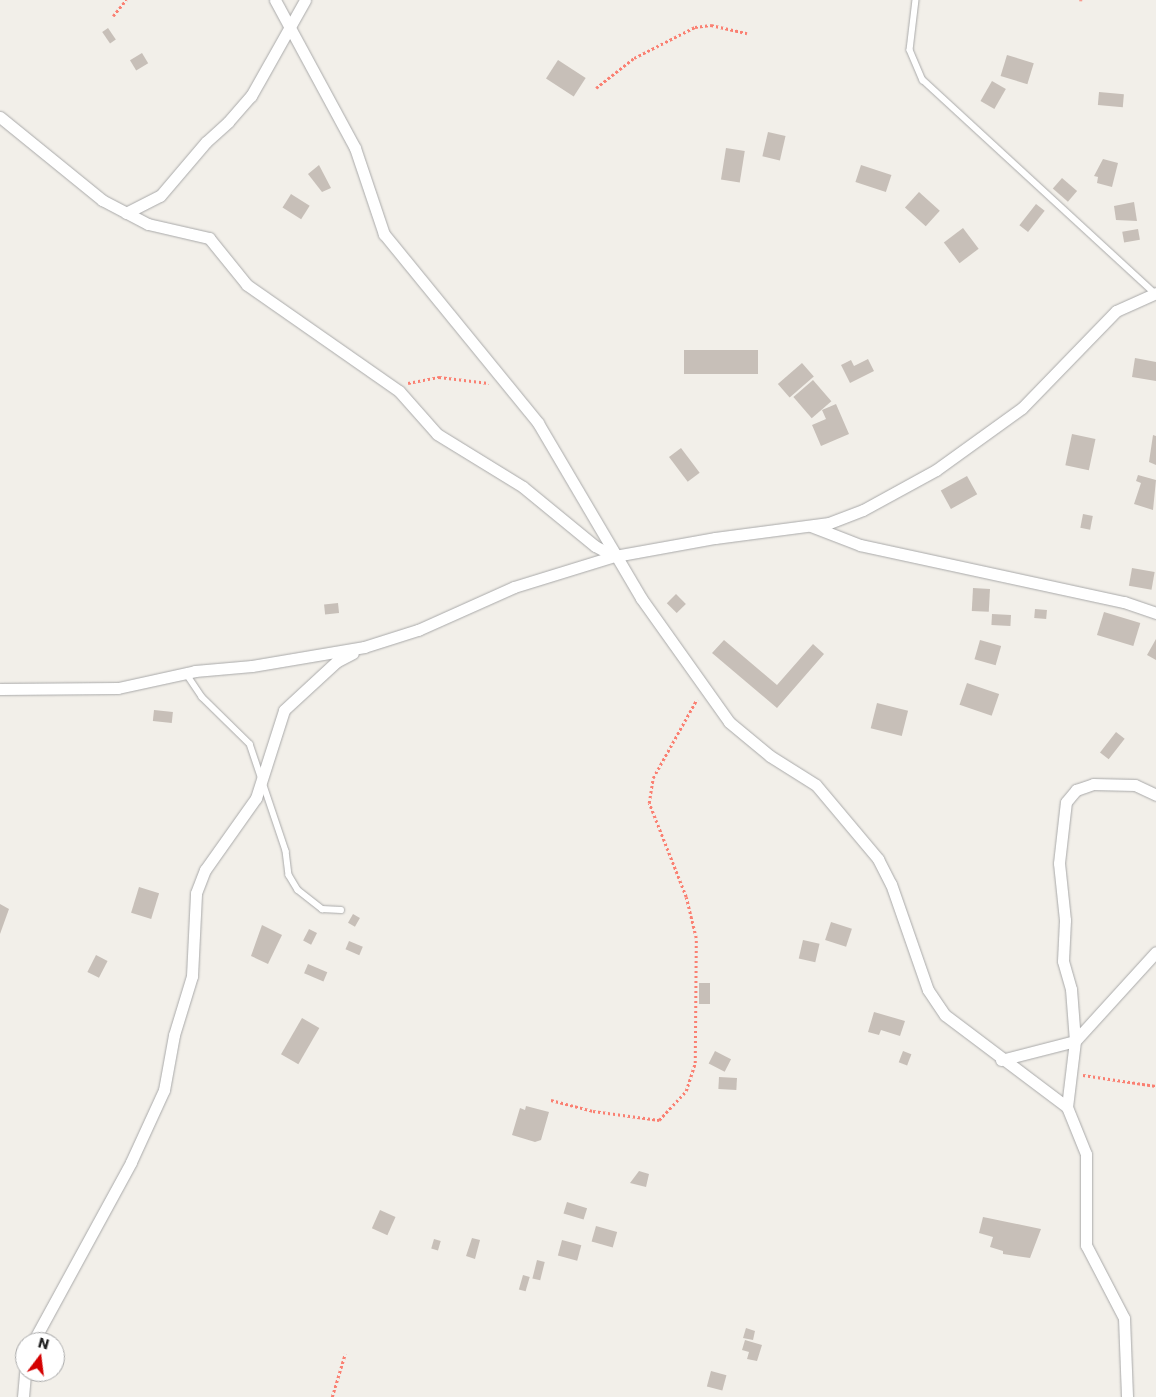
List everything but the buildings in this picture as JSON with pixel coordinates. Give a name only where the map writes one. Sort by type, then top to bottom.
[{"type":"street","points":[[275,0],[355,148],[384,234],[538,423],[615,556],[706,685],[742,735],[816,785],[847,819],[891,884],[928,990],[945,1015],[1001,1060],[1067,1107]]},
{"type":"street","points":[[126,212],[160,196],[206,142],[228,122],[251,96],[291,28],[305,0]]},
{"type":"street","points":[[0,116],[49,159],[102,200],[148,224],[209,238],[247,285],[394,388],[438,434],[523,487],[595,546],[615,556]]},
{"type":"street","points":[[0,689],[118,688],[186,673],[252,666],[364,647],[418,630],[514,588],[615,556],[715,538],[811,526],[863,510],[936,470],[1022,408],[1116,311],[1156,294]]},
{"type":"street","points":[[811,526],[860,545],[1124,602],[1156,613]]},
{"type":"street","points":[[38,1332],[132,1162],[164,1090],[174,1035],[192,976],[196,893],[205,870],[243,821],[260,781],[284,710],[336,662],[364,647]]},
{"type":"street","points":[[1126,1397],[1124,1318],[1086,1245],[1086,1154],[1067,1107],[1075,1041],[1071,989],[1063,961],[1065,920],[1059,863],[1066,802],[1076,790],[1093,784],[1135,785],[1156,795]]},
{"type":"street","points":[[1001,1060],[1075,1041],[1156,952]]},
{"type":"street","points":[[22,1397],[24,1382]]},
{"type":"lane","points":[[916,0],[910,50],[923,80],[1156,294]]},
{"type":"lane","points":[[186,673],[202,697],[250,744],[260,781],[286,851],[289,875],[308,902],[322,909],[341,910]]},
{"type":"path","points":[[113,16],[126,0]]},
{"type":"path","points":[[596,88],[634,58],[695,27],[711,25],[747,32]]},
{"type":"path","points":[[394,388],[439,377],[506,385]]},
{"type":"path","points":[[551,1100],[593,1111],[659,1120],[686,1091],[696,1063],[696,938],[686,897],[649,803],[653,778],[682,720],[706,685]]},
{"type":"path","points":[[1082,1075],[1156,1086]]},
{"type":"path","points":[[332,1397],[345,1354]]}]
